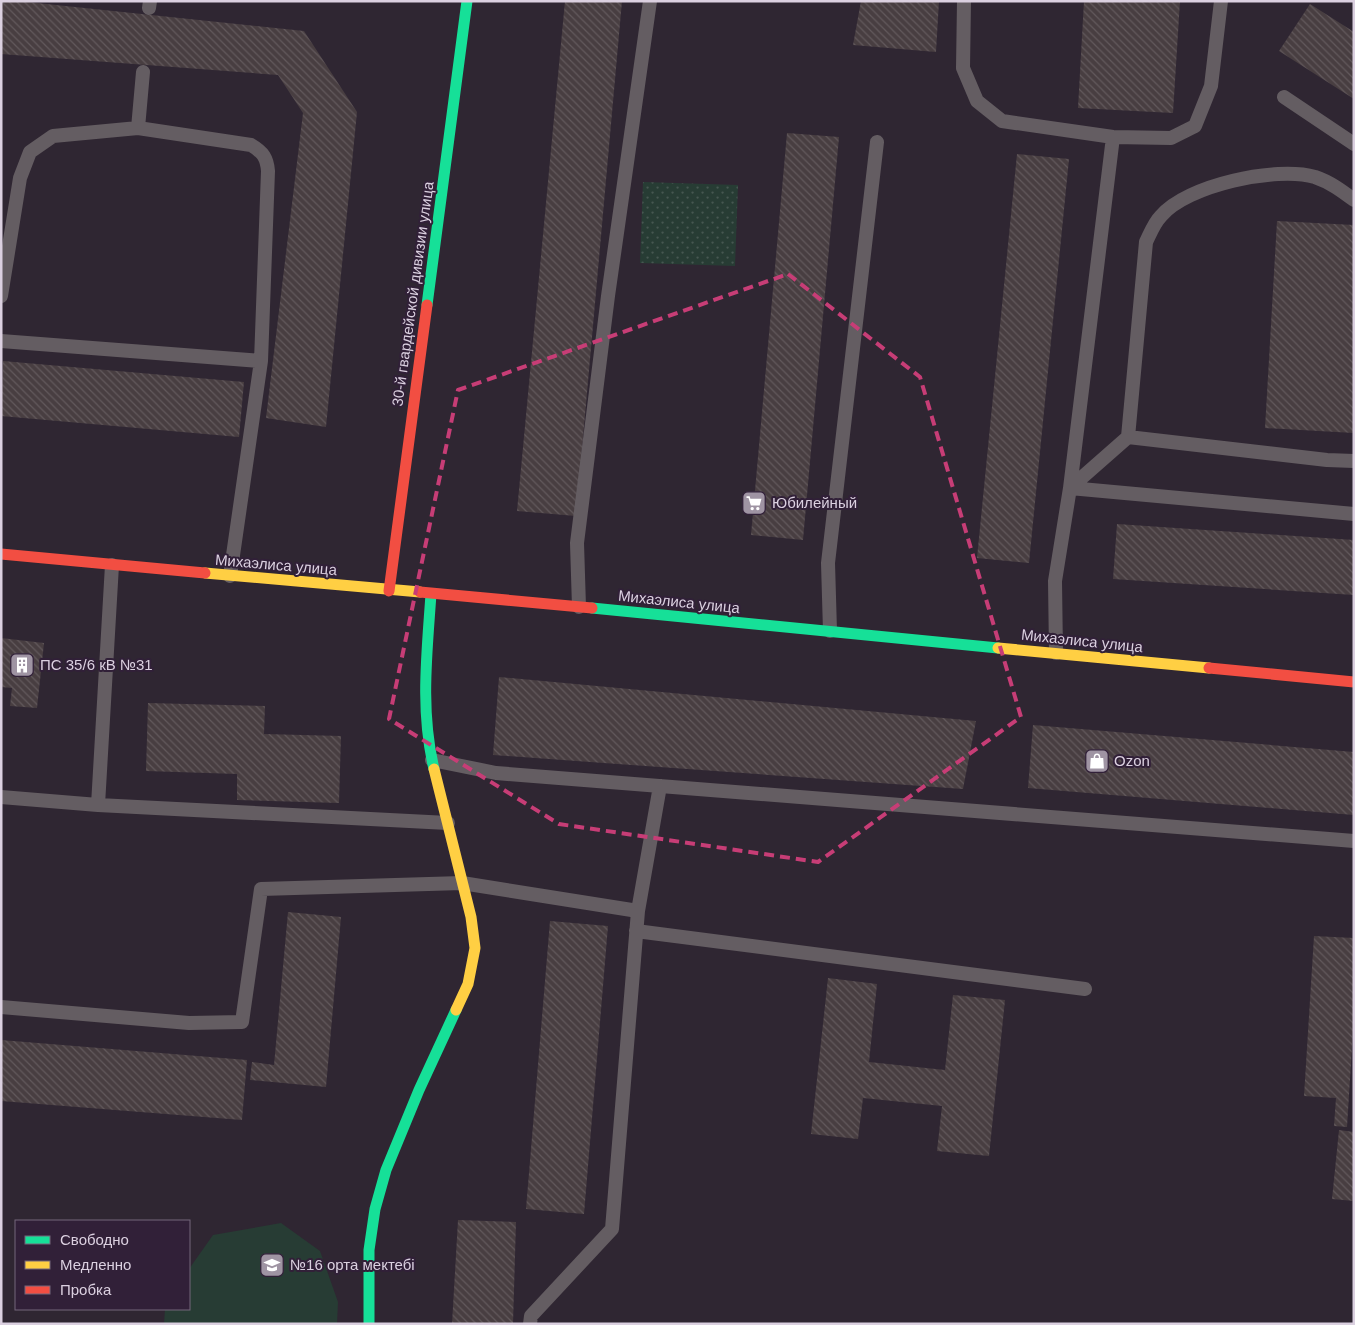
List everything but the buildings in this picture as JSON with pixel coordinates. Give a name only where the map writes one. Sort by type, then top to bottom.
[{"type":"street","name":"30-й гвардейской дивизии улица","points":[[389,591],[467,1]]},
{"type":"street","name":"Михаэлиса улица","points":[[1,554],[579,607],[1354,682]]},
{"type":"street","points":[[369,1324],[370,1250],[375,1209],[386,1170],[419,1090],[468,984],[475,948],[472,917],[432,760],[425,716],[425,682],[431,594]]},
{"type":"lane","points":[[579,607],[577,543],[608,296],[650,1]]},
{"type":"lane","points":[[964,1],[963,68],[977,101],[1002,121],[1113,137],[1171,138],[1195,126],[1211,86],[1221,1]]},
{"type":"lane","points":[[138,128],[144,72]]},
{"type":"lane","points":[[1284,97],[1354,144]]},
{"type":"lane","points":[[1,296],[20,178],[30,152],[53,136],[138,128],[251,145],[260,150],[267,159],[268,172],[261,361],[230,576]]},
{"type":"lane","points":[[1056,653],[1055,581],[1070,488],[1113,137]]},
{"type":"lane","points":[[830,632],[828,563],[877,142]]},
{"type":"lane","points":[[1070,488],[1128,437],[1146,242],[1160,216],[1178,201],[1200,190],[1238,180],[1289,173],[1315,177],[1336,187],[1354,200]]},
{"type":"lane","points":[[1,342],[261,361]]},
{"type":"lane","points":[[1128,437],[1328,460],[1354,460]]},
{"type":"lane","points":[[1070,488],[1354,514]]},
{"type":"lane","points":[[98,805],[112,565]]},
{"type":"lane","points":[[432,760],[496,773],[1354,841]]},
{"type":"lane","points":[[530,1324],[531,1316],[612,1229],[638,911],[660,786]]},
{"type":"lane","points":[[1,797],[98,805],[448,823]]},
{"type":"lane","points":[[1,1007],[189,1022],[242,1022],[261,889],[462,883],[638,911]]},
{"type":"lane","points":[[636,930],[1084,988]]},
{"type":"highlighted area","points":[[788,274],[920,377],[1021,717],[818,862],[559,824],[389,719],[458,390]]},
{"type":"green space","points":[[643,182],[738,185],[735,266],[640,263]]},
{"type":"green space","points":[[281,1223],[320,1251],[338,1302],[337,1324],[164,1324],[165,1310],[190,1310],[190,1268],[213,1235]]},
{"type":"traffic: fast","points":[[427,305],[467,1]]},
{"type":"traffic: fast","points":[[431,594],[426,660],[426,703],[427,725],[434,769]]},
{"type":"traffic: fast","points":[[592,608],[998,648]]},
{"type":"traffic: fast","points":[[369,1324],[369,1250],[375,1209],[386,1170],[419,1090],[456,1010]]},
{"type":"traffic: slow","points":[[205,573],[420,592]]},
{"type":"traffic: slow","points":[[998,648],[1209,668]]},
{"type":"traffic: slow","points":[[434,769],[471,917],[475,948],[468,984],[456,1010]]},
{"type":"traffic: jam","points":[[389,591],[427,305]]},
{"type":"traffic: jam","points":[[1,554],[205,573]]},
{"type":"traffic: jam","points":[[420,592],[592,608]]},
{"type":"traffic: jam","points":[[1209,668],[1354,682]]},
{"type":"place","name":"Юбилейный","points":[[754,503]]},
{"type":"place","name":"ПС 35/6 кВ №31","points":[[22,665]]},
{"type":"place","name":"Ozon","points":[[1097,761]]},
{"type":"place","name":"№16 орта мектебі","points":[[272,1265]]}]
